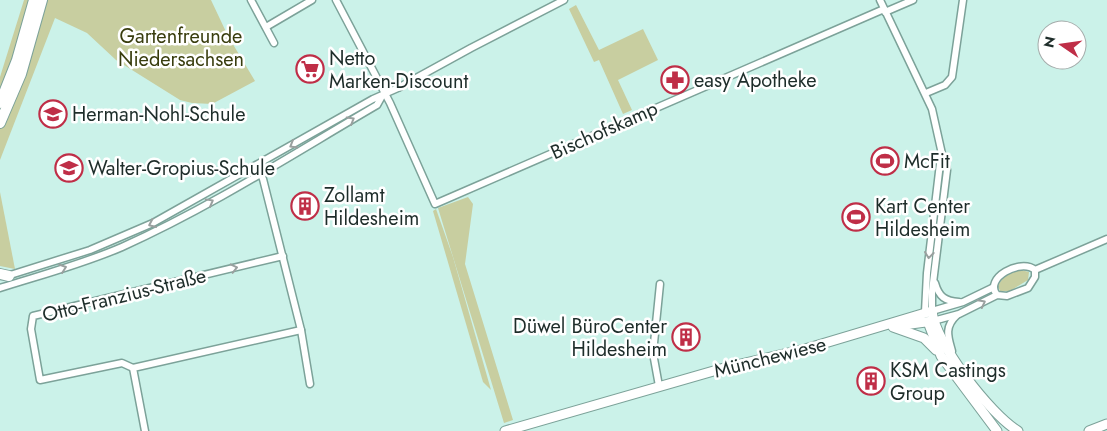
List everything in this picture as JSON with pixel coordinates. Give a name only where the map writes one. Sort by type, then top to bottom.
[{"type":"highway","points":[[0,103],[18,60],[34,0]]},
{"type":"highway","points":[[0,124],[21,74],[42,0]]},
{"type":"main road","name":"Münchewiese","points":[[509,430],[659,386],[930,316]]},
{"type":"main road","name":"Münchewiese","points":[[880,328],[897,320],[930,316]]},
{"type":"main road","points":[[930,316],[942,356],[998,431]]},
{"type":"main road","points":[[930,316],[941,340],[954,360],[994,410],[1018,431]]},
{"type":"main road","name":"Münchewiese","points":[[893,327],[924,338],[942,356]]},
{"type":"main road","points":[[1089,431],[1107,424]]},
{"type":"street","points":[[251,0],[274,43]]},
{"type":"street","points":[[266,27],[312,0]]},
{"type":"street","points":[[336,0],[384,95]]},
{"type":"street","points":[[880,0],[926,93],[938,128],[942,154],[947,170],[930,316]]},
{"type":"street","name":"Bischofskamp","points":[[384,95],[435,204],[885,10],[913,0]]},
{"type":"street","points":[[926,93],[945,85],[952,77],[964,0]]},
{"type":"street","points":[[3,276],[116,240],[190,204],[373,99],[384,95],[560,1]]},
{"type":"street","points":[[0,288],[120,248],[171,223],[377,104],[384,95]]},
{"type":"street","points":[[930,316],[927,274],[942,154]]},
{"type":"street","points":[[256,166],[260,173],[302,330],[310,384]]},
{"type":"street","points":[[1035,270],[1107,239]]},
{"type":"street","name":"Otto-Franzius-Straße","points":[[133,368],[122,363],[40,380],[31,329],[33,316],[283,256]]},
{"type":"street","points":[[998,294],[994,287],[994,282],[1002,274],[1027,265],[1035,270]]},
{"type":"street","points":[[954,360],[948,330],[949,324],[959,314],[998,294],[1007,296],[1028,288],[1035,277],[1035,270]]},
{"type":"street","points":[[934,279],[938,293],[944,299],[963,302]]},
{"type":"street","points":[[659,386],[653,353],[660,284]]},
{"type":"street","points":[[930,316],[994,287]]},
{"type":"street","points":[[930,316],[959,314]]},
{"type":"street","points":[[145,431],[133,368],[302,330]]},
{"type":"green space","name":"Gartenfreunde Niedersachsen","points":[[24,0],[211,0],[228,36],[255,81],[212,104],[180,100],[116,60],[87,33],[55,18],[0,160],[0,77]]},
{"type":"green space","points":[[576,5],[599,50],[643,29],[658,60],[618,80],[632,110],[623,114],[599,60],[594,62],[569,9]]},
{"type":"green space","points":[[0,192],[15,269],[0,266]]},
{"type":"green space","points":[[468,197],[473,204],[465,264],[513,420],[504,423],[438,208]]},
{"type":"green space","points":[[436,209],[453,257],[491,390],[483,382],[433,211]]},
{"type":"green space","points":[[1021,270],[1029,272],[1028,280],[1010,291],[1000,291],[998,286],[1005,277]]},
{"type":"place","name":"Netto Marken-Discount","points":[[310,69]]},
{"type":"place","name":"easy Apotheke","points":[[675,80]]},
{"type":"place","name":"Herman-Nohl-Schule","points":[[53,114]]},
{"type":"place","name":"McFit","points":[[885,161]]},
{"type":"place","name":"Walter-Gropius-Schule","points":[[69,168]]},
{"type":"place","name":"Zollamt Hildesheim","points":[[305,206]]},
{"type":"place","name":"Kart Center Hildesheim","points":[[856,217]]},
{"type":"place","name":"Düwel BüroCenter Hildesheim","points":[[686,337]]},
{"type":"place","name":"KSM Castings Group","points":[[871,381]]}]
